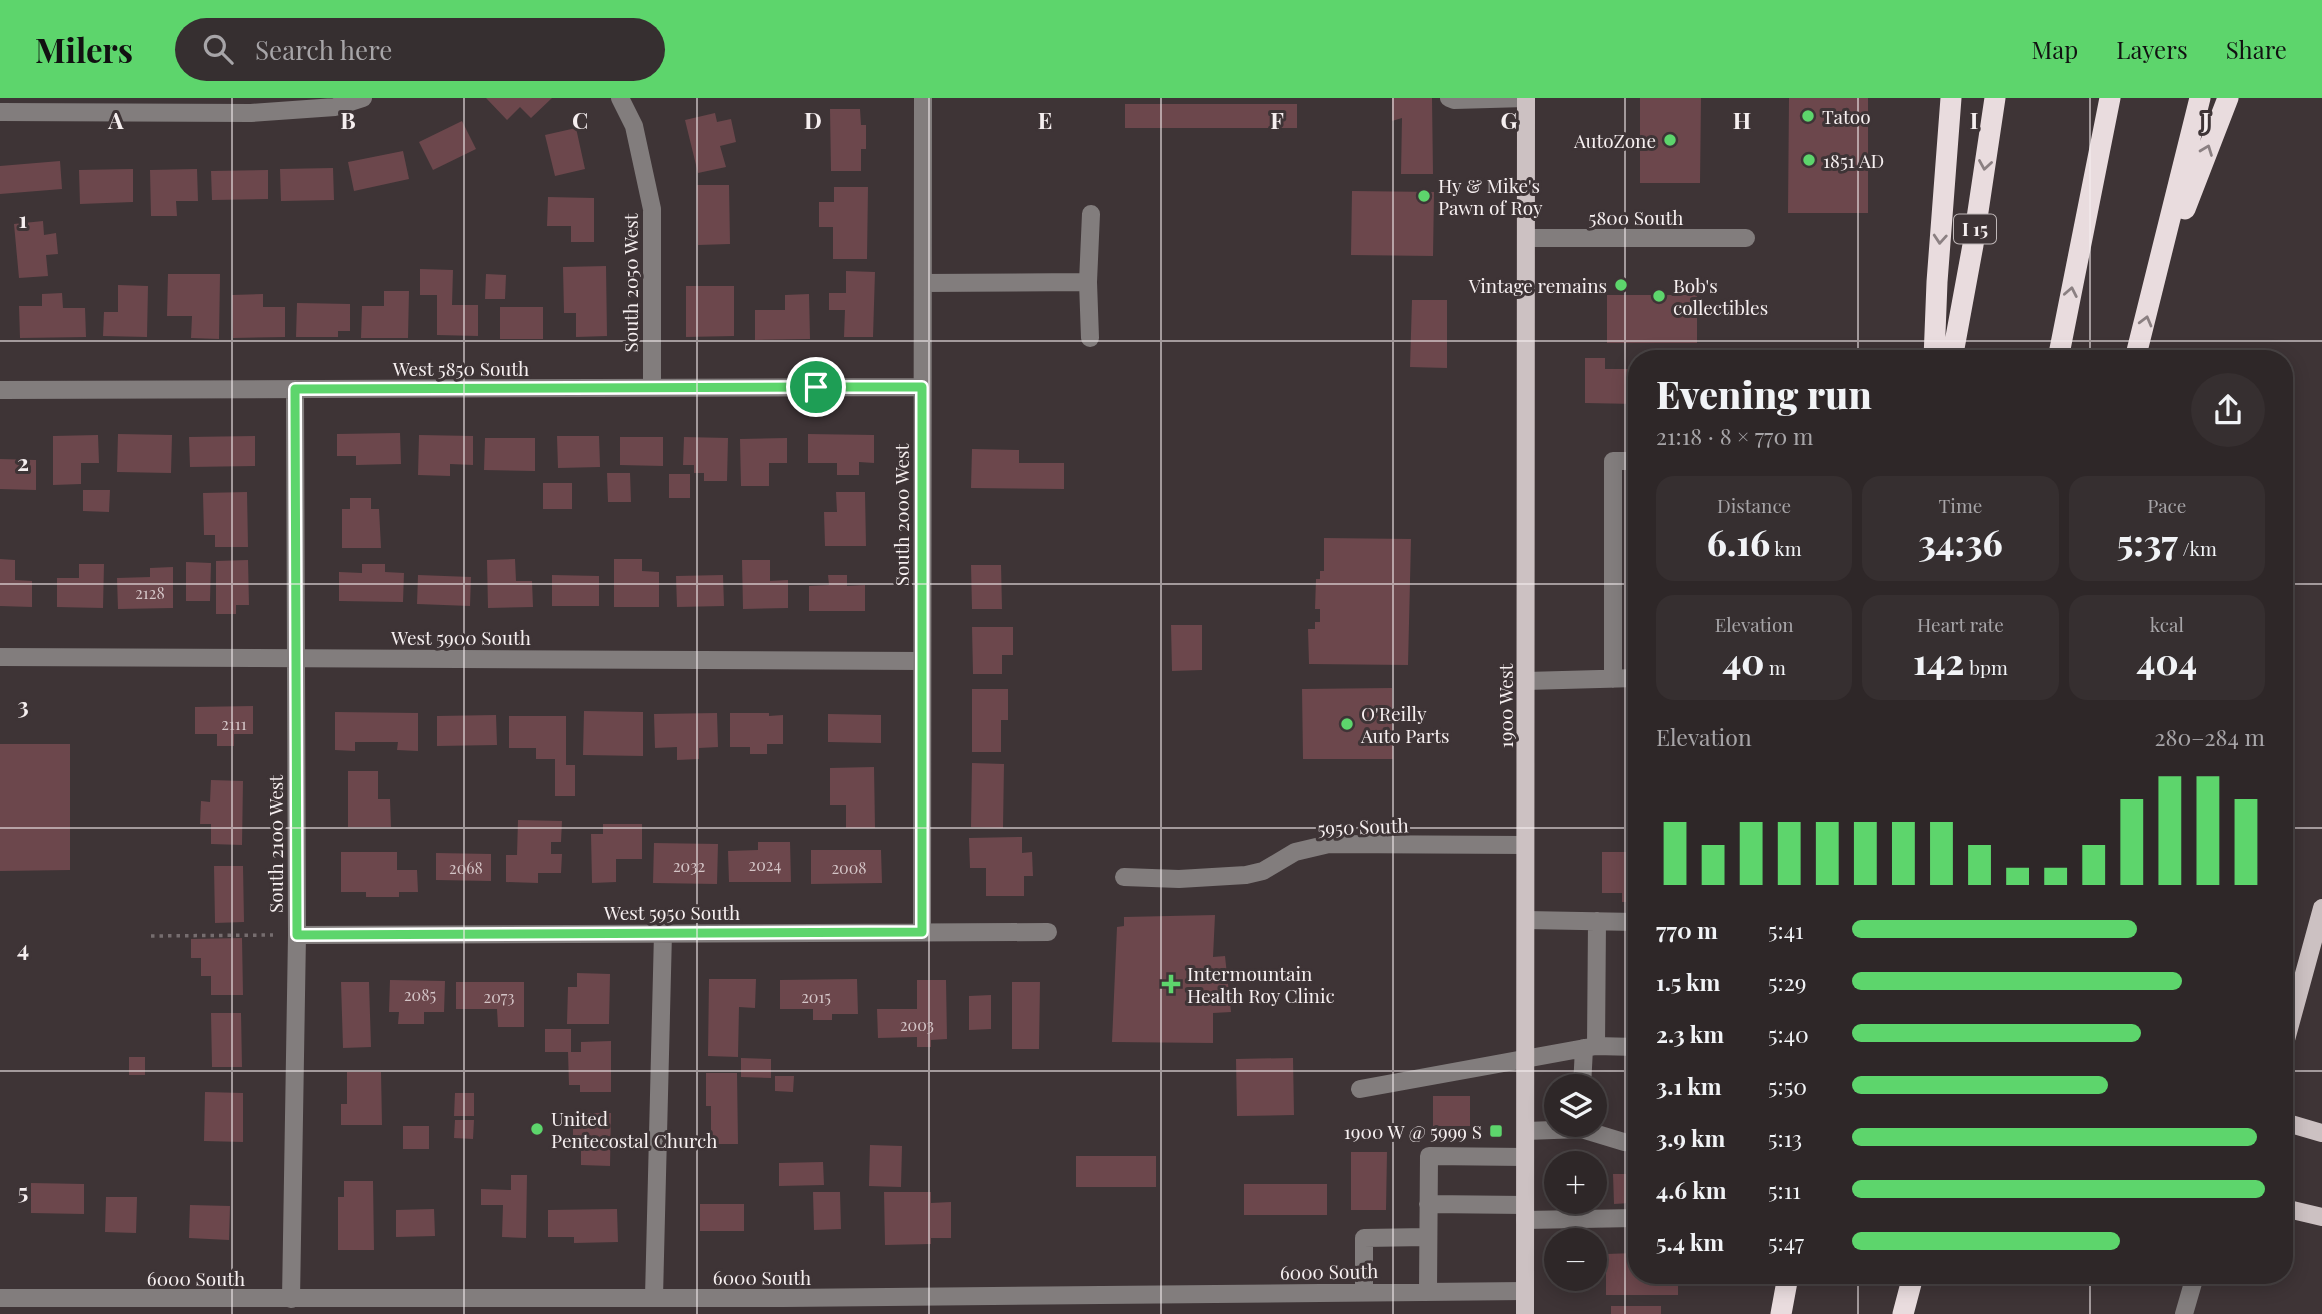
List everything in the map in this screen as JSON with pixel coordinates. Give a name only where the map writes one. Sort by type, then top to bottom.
[{"type":"highway","points":[[1935,350],[1951,98]]},
{"type":"highway","name":"I 15","points":[[1954,350],[1995,98]]},
{"type":"highway","points":[[2060,350],[2110,98]]},
{"type":"highway","points":[[2137,350],[2200,98]]},
{"type":"highway","points":[[2156,282],[2228,98]]},
{"type":"highway","points":[[1781,1314],[1787,1284]]},
{"type":"highway","points":[[1903,1314],[1905,1284]]},
{"type":"highway","points":[[1903,1314],[1911,1284]]},
{"type":"main road","name":"1900 West","points":[[1525,1314],[1527,98]]},
{"type":"main road","points":[[2293,1014],[2322,908]]},
{"type":"main road","points":[[2293,1125],[2322,1133]]},
{"type":"main road","points":[[2293,1210],[2322,1217]]},
{"type":"street","points":[[0,112],[251,113],[335,107],[363,98]]},
{"type":"street","name":"South 2050 West","points":[[620,98],[634,126],[652,209],[652,388]]},
{"type":"street","name":"South 2000 West","points":[[922,932],[923,98]]},
{"type":"street","points":[[1449,98],[1527,98]]},
{"type":"street","points":[[1090,338],[1088,282],[1091,214]]},
{"type":"street","name":"5800 South","points":[[1527,238],[1746,238]]},
{"type":"street","points":[[923,283],[1088,282]]},
{"type":"street","name":"West 5850 South","points":[[0,390],[922,387]]},
{"type":"street","name":"South 2100 West","points":[[291,1299],[297,935],[295,389]]},
{"type":"street","points":[[1613,678],[1613,461],[1628,461]]},
{"type":"street","name":"West 5900 South","points":[[0,657],[922,661]]},
{"type":"street","points":[[1526,681],[1628,678]]},
{"type":"street","name":"5950 South","points":[[1124,877],[1179,879],[1246,875],[1263,871],[1295,852],[1329,844],[1525,845]]},
{"type":"street","points":[[1526,920],[1628,922]]},
{"type":"street","points":[[1585,1074],[1590,1047],[1597,921]]},
{"type":"street","name":"West 5950 South","points":[[297,935],[1048,932]]},
{"type":"street","points":[[654,1297],[663,933]]},
{"type":"street","points":[[1360,1088],[1590,1047],[1628,1047]]},
{"type":"street","points":[[1526,1130],[1544,1129]]},
{"type":"street","points":[[1607,1136],[1628,1142]]},
{"type":"street","points":[[1428,1291],[1429,1156],[1525,1157]]},
{"type":"street","points":[[1428,1204],[1628,1218]]},
{"type":"street","points":[[1364,1292],[1364,1238],[1427,1237]]},
{"type":"street","points":[[2185,1314],[2193,1284]]},
{"type":"street","name":"6000 South","points":[[0,1298],[291,1299],[455,1306],[654,1297],[784,1306],[1364,1292],[1525,1291]]},
{"type":"path","points":[[151,936],[273,935]]},
{"type":"building","points":[[486,98],[552,98],[531,118],[520,107],[507,120]]},
{"type":"building","points":[[1392,98],[1432,98],[1433,174],[1401,174],[1402,118],[1392,121]]},
{"type":"building","name":"AutoZone","points":[[1640,98],[1701,98],[1700,183],[1640,183]]},
{"type":"building","points":[[1789,98],[1868,98],[1868,213],[1788,213]]},
{"type":"building","points":[[1125,104],[1297,104],[1297,128],[1125,128]]},
{"type":"building","points":[[830,109],[860,109],[861,125],[866,125],[866,149],[861,149],[861,171],[831,171]]},
{"type":"building","points":[[715,113],[717,122],[731,119],[736,142],[720,146],[726,167],[698,173],[685,120]]},
{"type":"building","points":[[462,121],[476,149],[433,170],[419,142]]},
{"type":"building","points":[[576,128],[585,169],[555,176],[545,135]]},
{"type":"building","points":[[403,151],[409,179],[354,191],[348,162]]},
{"type":"building","points":[[60,161],[62,189],[0,194],[0,166]]},
{"type":"building","points":[[333,168],[334,200],[281,201],[280,169]]},
{"type":"building","points":[[133,169],[133,202],[80,204],[79,170]]},
{"type":"building","points":[[197,169],[198,201],[176,201],[177,216],[151,216],[150,170]]},
{"type":"building","points":[[268,170],[268,199],[212,200],[211,171]]},
{"type":"building","points":[[697,185],[729,185],[730,244],[698,245]]},
{"type":"building","points":[[834,187],[868,187],[867,259],[833,259],[833,227],[819,227],[819,202],[834,202]]},
{"type":"building","points":[[1352,191],[1434,192],[1433,256],[1351,255]]},
{"type":"building","points":[[548,197],[594,198],[594,242],[571,242],[571,226],[547,226]]},
{"type":"building","points":[[43,221],[44,235],[56,233],[58,254],[46,255],[48,276],[19,278],[14,224]]},
{"type":"building","points":[[606,266],[607,336],[576,337],[576,313],[564,313],[563,267]]},
{"type":"building","points":[[420,269],[453,270],[452,305],[478,305],[478,336],[437,335],[437,295],[420,295]]},
{"type":"building","points":[[846,271],[875,272],[873,337],[844,337],[845,310],[829,310],[829,293],[846,293]]},
{"type":"building","points":[[168,274],[220,274],[219,339],[191,338],[192,316],[167,316]]},
{"type":"building","points":[[486,274],[506,275],[505,299],[485,299]]},
{"type":"building","points":[[118,285],[148,286],[147,337],[103,336],[104,312],[118,312]]},
{"type":"building","points":[[686,286],[734,286],[734,336],[686,337]]},
{"type":"building","points":[[384,291],[409,291],[408,338],[361,338],[362,306],[384,306]]},
{"type":"building","points":[[62,293],[63,308],[85,308],[86,337],[20,338],[19,306],[42,306],[42,294]]},
{"type":"building","points":[[263,294],[263,307],[285,307],[285,337],[233,338],[232,295]]},
{"type":"building","points":[[809,294],[810,339],[755,340],[755,310],[785,310],[785,295]]},
{"type":"building","points":[[1607,295],[1697,295],[1697,343],[1607,343]]},
{"type":"building","points":[[1412,300],[1447,300],[1447,368],[1410,367]]},
{"type":"building","points":[[297,303],[350,304],[350,331],[338,331],[338,337],[296,337]]},
{"type":"building","points":[[500,307],[543,307],[543,339],[500,339]]},
{"type":"building","points":[[1585,358],[1605,358],[1605,369],[1628,369],[1628,404],[1585,403]]},
{"type":"building","points":[[400,433],[401,464],[356,465],[356,456],[337,456],[337,434]]},
{"type":"building","points":[[118,434],[172,435],[171,473],[117,472]]},
{"type":"building","points":[[808,434],[874,435],[874,463],[859,462],[859,475],[837,475],[837,463],[808,463]]},
{"type":"building","points":[[98,435],[99,463],[81,463],[81,484],[53,485],[53,436]]},
{"type":"building","points":[[419,435],[473,436],[473,465],[450,464],[450,476],[418,475]]},
{"type":"building","points":[[255,436],[255,466],[190,467],[189,437]]},
{"type":"building","points":[[557,436],[599,436],[600,467],[558,468]]},
{"type":"building","points":[[620,437],[663,437],[663,466],[620,465]]},
{"type":"building","points":[[684,437],[728,438],[727,481],[704,481],[704,473],[694,473],[694,465],[683,465]]},
{"type":"building","points":[[485,438],[535,438],[535,471],[484,470]]},
{"type":"building","points":[[787,438],[787,463],[769,463],[769,486],[741,486],[740,439]]},
{"type":"building","points":[[972,449],[1019,450],[1019,463],[1064,463],[1064,489],[971,488]]},
{"type":"building","points":[[0,459],[36,460],[36,490],[0,489]]},
{"type":"building","points":[[607,473],[630,473],[631,502],[608,502]]},
{"type":"building","points":[[669,474],[690,474],[690,498],[669,498]]},
{"type":"building","points":[[543,483],[572,483],[572,509],[543,509]]},
{"type":"building","points":[[83,490],[110,490],[109,512],[83,511]]},
{"type":"building","points":[[247,492],[248,547],[215,547],[215,535],[204,535],[203,493]]},
{"type":"building","points":[[836,492],[865,492],[866,546],[825,546],[824,512],[837,512]]},
{"type":"building","points":[[350,498],[371,498],[371,509],[379,509],[381,548],[342,548],[342,509],[350,509]]},
{"type":"building","points":[[1324,538],[1411,539],[1408,665],[1309,664],[1308,629],[1315,629],[1315,622],[1320,622],[1320,609],[1315,609],[1316,579],[1320,579],[1320,571],[1324,571]]},
{"type":"building","points":[[0,559],[15,560],[15,580],[32,581],[32,607],[0,606]]},
{"type":"building","points":[[515,559],[516,581],[532,581],[533,607],[488,608],[487,560]]},
{"type":"building","points":[[614,559],[642,559],[642,571],[659,572],[659,607],[614,607]]},
{"type":"building","points":[[248,560],[249,605],[236,605],[236,614],[216,614],[216,561]]},
{"type":"building","points":[[742,560],[770,560],[770,581],[788,580],[788,608],[743,609]]},
{"type":"building","points":[[186,562],[211,563],[210,601],[186,601]]},
{"type":"building","points":[[79,564],[104,564],[103,608],[57,607],[57,578],[79,578]]},
{"type":"building","points":[[362,564],[385,564],[385,572],[404,573],[403,602],[339,601],[339,572],[362,573]]},
{"type":"building","points":[[971,565],[1001,565],[1002,609],[972,609]]},
{"type":"building","points":[[173,567],[173,608],[118,609],[117,578],[150,577],[150,568]]},
{"type":"building","points":[[418,575],[471,577],[470,606],[417,604]]},
{"type":"building","points":[[552,575],[599,576],[599,606],[552,606]]},
{"type":"building","points":[[723,575],[724,606],[677,607],[676,576]]},
{"type":"building","points":[[828,575],[847,575],[847,586],[865,585],[865,611],[809,611],[809,586],[829,585]]},
{"type":"building","points":[[1171,625],[1202,625],[1202,670],[1172,671]]},
{"type":"building","points":[[972,627],[1013,627],[1013,655],[1002,655],[1002,674],[973,674]]},
{"type":"building","name":"O'Reilly Auto Parts","points":[[1392,688],[1393,759],[1303,759],[1302,689]]},
{"type":"building","points":[[972,689],[1008,689],[1008,720],[1001,720],[1001,752],[972,752]]},
{"type":"building","points":[[253,706],[253,734],[234,734],[234,746],[217,746],[217,734],[195,734],[195,707]]},
{"type":"building","points":[[584,711],[643,712],[643,756],[583,755]]},
{"type":"building","points":[[335,712],[418,713],[418,751],[397,750],[398,742],[355,742],[355,751],[335,750]]},
{"type":"building","points":[[717,713],[718,747],[699,748],[699,759],[677,760],[677,747],[655,748],[654,714]]},
{"type":"building","points":[[730,713],[783,715],[783,744],[767,744],[767,754],[750,754],[750,747],[730,747]]},
{"type":"building","points":[[828,714],[881,715],[881,743],[828,742]]},
{"type":"building","points":[[496,715],[497,745],[437,746],[437,716]]},
{"type":"building","points":[[509,716],[566,716],[566,765],[575,765],[575,796],[555,796],[555,759],[536,759],[536,748],[509,748]]},
{"type":"building","points":[[0,744],[70,744],[70,870],[0,871]]},
{"type":"building","points":[[972,763],[1004,764],[1003,828],[971,827]]},
{"type":"building","points":[[874,767],[875,828],[846,828],[846,805],[830,805],[830,768]]},
{"type":"building","points":[[348,771],[378,771],[378,799],[390,799],[391,827],[348,827]]},
{"type":"building","points":[[211,780],[243,781],[242,845],[211,844],[211,824],[200,824],[201,801],[210,802]]},
{"type":"building","points":[[518,820],[562,821],[561,842],[551,842],[551,854],[562,854],[561,873],[538,873],[538,883],[506,882],[506,855],[517,855]]},
{"type":"building","points":[[603,824],[642,824],[642,859],[616,859],[616,882],[592,883],[591,834],[603,834]]},
{"type":"building","points":[[1022,837],[1022,853],[1032,852],[1033,876],[1024,876],[1024,896],[986,896],[986,868],[970,868],[969,838]]},
{"type":"building","points":[[758,842],[790,842],[791,882],[729,882],[728,851],[758,850]]},
{"type":"building","points":[[654,843],[718,844],[717,884],[653,883]]},
{"type":"building","points":[[811,850],[881,850],[882,883],[811,884]]},
{"type":"building","points":[[341,852],[397,852],[397,870],[417,870],[418,892],[399,892],[399,897],[366,897],[366,892],[341,892]]},
{"type":"building","points":[[1602,852],[1628,852],[1628,902],[1622,902],[1622,893],[1602,893]]},
{"type":"building","points":[[436,853],[491,854],[491,881],[436,880]]},
{"type":"building","points":[[214,866],[243,866],[244,922],[215,923]]},
{"type":"building","name":"Intermountain Health Roy Clinic","points":[[1215,915],[1213,957],[1225,956],[1231,1012],[1213,1013],[1213,1043],[1112,1042],[1117,927],[1124,926],[1124,917]]},
{"type":"building","points":[[242,938],[243,995],[211,995],[211,976],[201,976],[201,958],[191,958],[191,939]]},
{"type":"building","points":[[577,973],[610,974],[609,1024],[567,1024],[568,987],[577,987]]},
{"type":"building","points":[[709,979],[756,979],[755,1008],[739,1007],[738,1057],[708,1056]]},
{"type":"building","points":[[857,979],[858,1014],[832,1014],[832,1020],[813,1020],[813,1009],[780,1009],[780,980]]},
{"type":"building","points":[[390,980],[445,981],[444,1012],[424,1012],[424,1024],[398,1024],[399,1012],[389,1012]]},
{"type":"building","points":[[917,980],[946,980],[947,1039],[931,1040],[931,1047],[917,1047],[917,1037],[878,1038],[877,1009],[917,1009]]},
{"type":"building","points":[[341,982],[369,982],[371,1047],[343,1048]]},
{"type":"building","points":[[456,982],[524,982],[524,1027],[498,1027],[497,1009],[456,1009]]},
{"type":"building","points":[[1012,982],[1040,982],[1039,1049],[1012,1049]]},
{"type":"building","points":[[991,995],[991,1029],[969,1030],[969,996]]},
{"type":"building","points":[[211,1013],[241,1013],[242,1067],[212,1067]]},
{"type":"building","points":[[545,1029],[571,1029],[571,1052],[581,1052],[581,1042],[611,1041],[611,1092],[580,1092],[580,1085],[569,1085],[568,1052],[545,1052]]},
{"type":"building","points":[[129,1057],[145,1057],[145,1075],[129,1075]]},
{"type":"building","points":[[741,1058],[771,1059],[771,1078],[741,1077]]},
{"type":"building","points":[[1293,1058],[1294,1115],[1237,1116],[1236,1059]]},
{"type":"building","points":[[347,1072],[381,1072],[382,1125],[341,1125],[341,1104],[347,1104]]},
{"type":"building","points":[[706,1073],[737,1073],[738,1144],[711,1144],[711,1106],[706,1106]]},
{"type":"building","points":[[775,1076],[794,1076],[793,1092],[775,1091]]},
{"type":"building","points":[[205,1092],[243,1093],[243,1142],[204,1141]]},
{"type":"building","points":[[455,1093],[474,1093],[474,1116],[454,1116]]},
{"type":"building","points":[[1433,1096],[1470,1096],[1470,1126],[1433,1126]]},
{"type":"building","points":[[581,1113],[611,1113],[610,1166],[581,1165],[581,1147],[573,1146],[573,1128],[581,1128]]},
{"type":"building","points":[[455,1120],[474,1120],[473,1139],[454,1138]]},
{"type":"building","points":[[403,1126],[429,1126],[429,1149],[403,1149]]},
{"type":"building","points":[[870,1145],[902,1146],[901,1187],[869,1186]]},
{"type":"building","points":[[1351,1152],[1387,1152],[1386,1210],[1351,1210]]},
{"type":"building","points":[[1076,1156],[1156,1156],[1156,1187],[1076,1187]]},
{"type":"building","points":[[823,1162],[824,1185],[779,1186],[779,1163]]},
{"type":"building","points":[[1613,1174],[1628,1174],[1628,1203],[1614,1204]]},
{"type":"building","points":[[511,1175],[527,1175],[526,1238],[502,1237],[503,1205],[481,1205],[481,1189],[511,1190]]},
{"type":"building","points":[[344,1181],[373,1181],[374,1250],[338,1250],[338,1197],[344,1197]]},
{"type":"building","points":[[31,1183],[84,1184],[84,1214],[31,1213]]},
{"type":"building","points":[[1244,1184],[1327,1184],[1327,1215],[1244,1215]]},
{"type":"building","points":[[813,1192],[840,1192],[841,1229],[814,1230]]},
{"type":"building","points":[[884,1192],[931,1192],[931,1203],[951,1202],[951,1238],[931,1238],[931,1244],[885,1245]]},
{"type":"building","points":[[106,1197],[137,1197],[136,1233],[105,1232]]},
{"type":"building","points":[[700,1204],[744,1204],[744,1231],[700,1231]]},
{"type":"building","points":[[190,1205],[230,1206],[229,1240],[189,1238]]},
{"type":"building","points":[[434,1209],[435,1236],[396,1237],[396,1210]]},
{"type":"building","points":[[617,1209],[618,1242],[574,1243],[574,1237],[548,1237],[548,1210]]},
{"type":"building","points":[[1628,1253],[1628,1284],[1678,1284],[1678,1295],[1606,1295],[1607,1254]]},
{"type":"building","points":[[1611,1306],[1661,1306],[1661,1314],[1611,1314]]},
{"type":"place","name":"Tatoo","points":[[1808,116]]},
{"type":"place","name":"AutoZone","points":[[1670,140]]},
{"type":"place","name":"1851 AD","points":[[1809,160]]},
{"type":"place","name":"Hy & Mike's Pawn of Roy","points":[[1424,196]]},
{"type":"place","name":"Vintage remains","points":[[1621,285]]},
{"type":"place","name":"Bob's collectibles","points":[[1659,296]]},
{"type":"place","name":"O'Reilly Auto Parts","points":[[1347,724]]},
{"type":"place","name":"Intermountain Health Roy Clinic","points":[[1171,984]]},
{"type":"place","name":"United Pentecostal Church","points":[[537,1129]]},
{"type":"place","name":"1900 W @ 5999 S","points":[[1496,1131]]},
{"type":"route","points":[[816,387],[922,387],[922,932],[297,935],[295,389],[816,387]]}]
